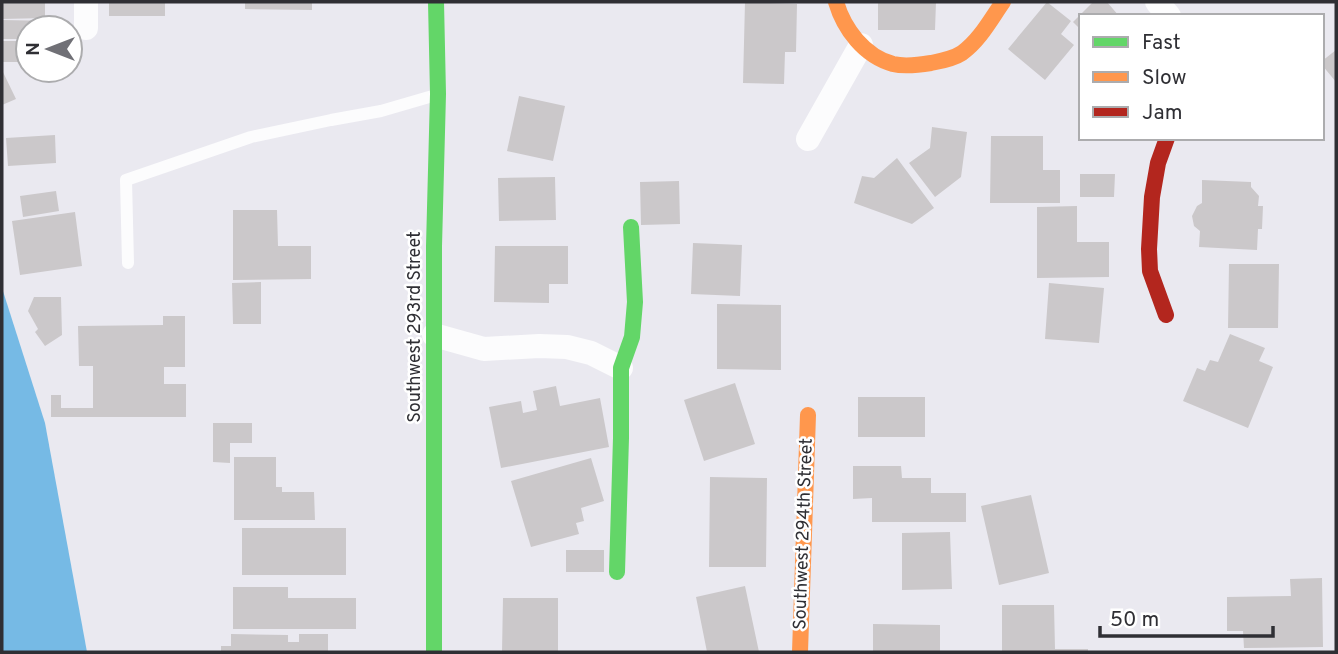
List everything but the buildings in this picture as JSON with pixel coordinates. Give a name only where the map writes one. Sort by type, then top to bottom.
[{"type":"street","points":[[86,2],[86,28]]},
{"type":"street","name":"Southwest 293rd Street","points":[[434,652],[434,246],[438,94],[436,2]]},
{"type":"street","points":[[836,2],[849,30],[861,45],[894,65],[927,64],[958,55],[973,43],[1003,2]]},
{"type":"street","points":[[808,139],[861,45]]},
{"type":"street","points":[[1166,140],[1158,163],[1152,197],[1149,250],[1150,271],[1166,315]]},
{"type":"street","points":[[617,572],[621,368],[632,337],[635,302],[631,227]]},
{"type":"street","points":[[434,335],[484,349],[568,347],[591,353],[621,368]]},
{"type":"street","name":"Southwest 294th Street","points":[[800,652],[808,415]]},
{"type":"lane","points":[[128,263],[126,180],[251,136],[381,111],[438,94]]},
{"type":"water","points":[[2,288],[45,423],[87,652],[2,652]]},
{"type":"traffic: fast","points":[[434,652],[434,246],[438,94],[436,2]]},
{"type":"traffic: fast","points":[[617,572],[621,368],[632,337],[635,302],[631,227]]},
{"type":"traffic: slow","points":[[836,2],[844,22],[864,48],[883,60],[907,66],[943,61],[962,53],[980,36],[1003,2]]},
{"type":"traffic: slow","points":[[800,652],[808,415]]},
{"type":"traffic: jam","points":[[1166,140],[1158,163],[1152,197],[1149,249],[1150,271],[1166,315]]}]
